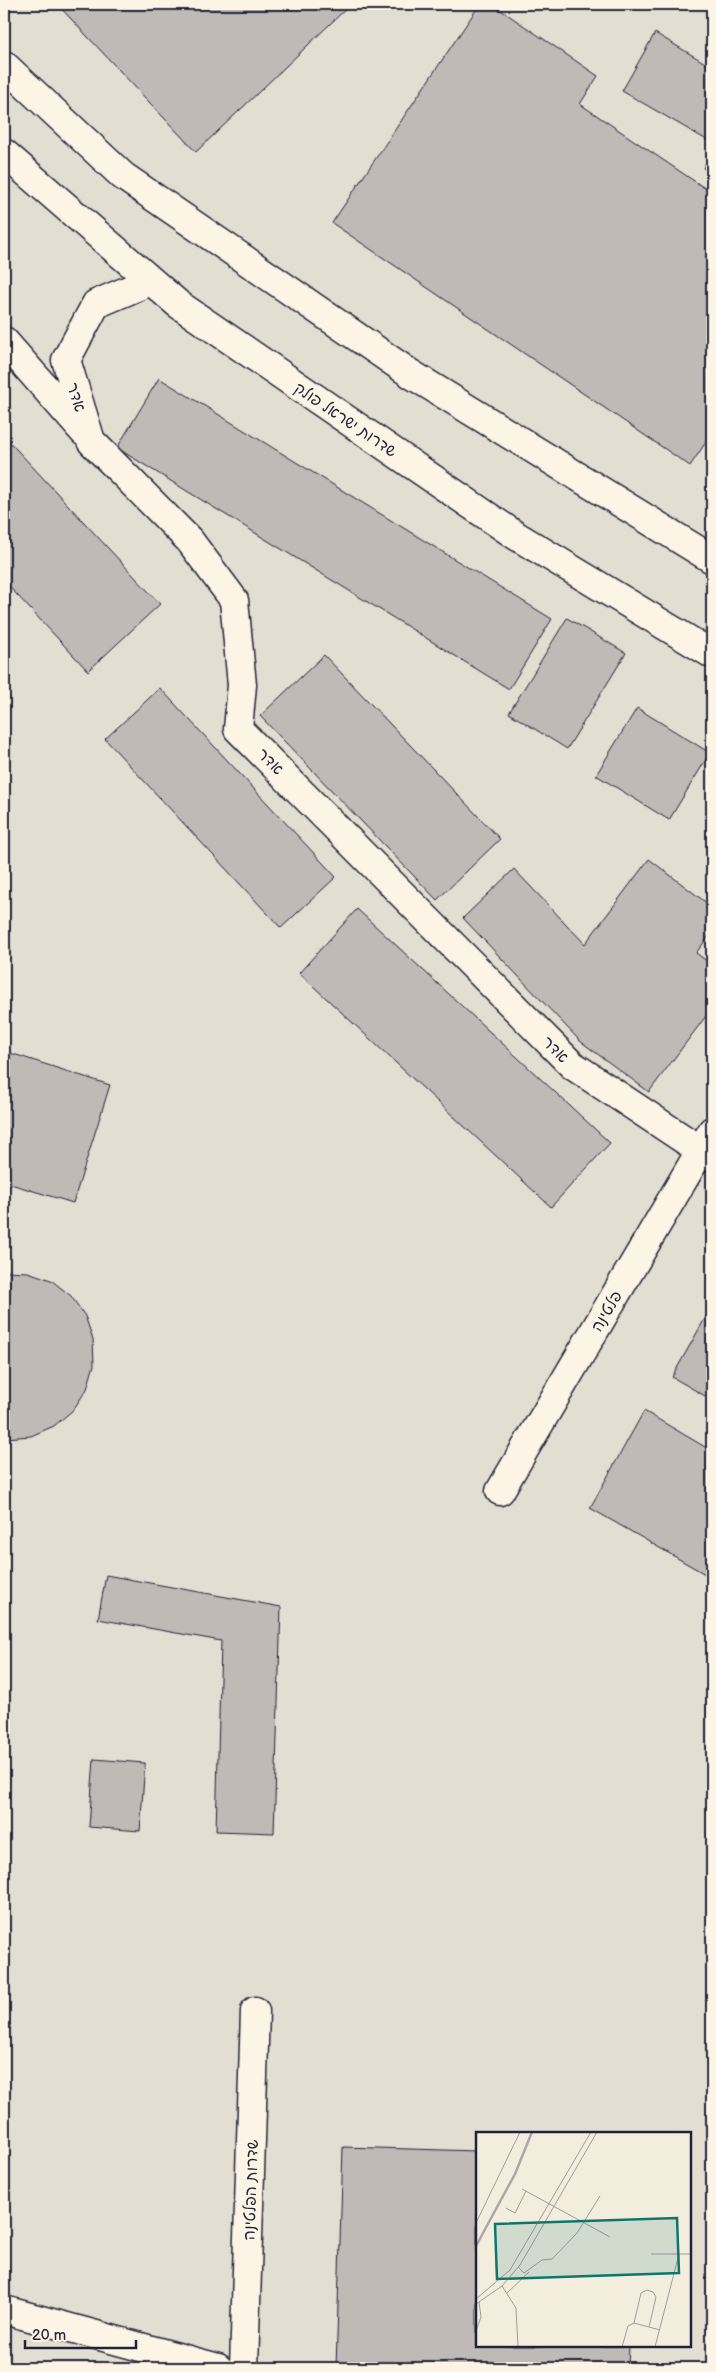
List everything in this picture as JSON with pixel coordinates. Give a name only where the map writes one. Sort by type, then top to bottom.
[{"type":"street","points":[[4,65],[123,176],[411,374],[712,559]]},
{"type":"street","name":"שדרות ישראל פולק","points":[[4,153],[178,304],[515,535],[712,654]]},
{"type":"street","name":"אדר","points":[[150,281],[96,304],[66,360],[91,441],[190,541],[234,600],[242,685],[238,729],[572,1065],[708,1147]]},
{"type":"street","points":[[4,341],[91,441]]},
{"type":"street","name":"פלטינה","points":[[500,1491],[708,1147]]},
{"type":"street","name":"שדרות הפלטינה","points":[[244,2368],[255,2012]]},
{"type":"street","points":[[4,2310],[218,2368]]},
{"type":"shaded area","points":[[4,4],[712,4],[712,2368],[4,2368]]},
{"type":"building","points":[[57,4],[351,4],[196,152]]},
{"type":"building","points":[[480,4],[492,4],[598,76],[580,104],[712,193],[712,433],[690,466],[332,223]]},
{"type":"building","points":[[655,33],[712,67],[712,143],[622,91]]},
{"type":"building","points":[[712,152],[712,173],[703,168]]},
{"type":"building","points":[[159,378],[552,619],[509,689],[117,448]]},
{"type":"building","points":[[4,436],[160,604],[88,671],[4,581]]},
{"type":"building","points":[[567,618],[626,653],[567,749],[509,713]]},
{"type":"building","points":[[324,655],[500,839],[437,900],[260,716]]},
{"type":"building","points":[[160,688],[336,877],[281,928],[105,739]]},
{"type":"building","points":[[637,708],[710,753],[669,820],[596,775]]},
{"type":"building","points":[[649,859],[712,907],[712,932],[696,953],[712,965],[712,1008],[649,1092],[580,1041],[463,918],[514,869],[585,944]]},
{"type":"building","points":[[357,909],[610,1143],[551,1207],[299,973]]},
{"type":"building","points":[[4,1051],[110,1085],[73,1203],[4,1182]]},
{"type":"building","points":[[4,1271],[28,1272],[51,1280],[71,1296],[85,1316],[93,1339],[94,1365],[87,1389],[73,1410],[54,1426],[31,1436],[4,1438]]},
{"type":"building","points":[[712,1306],[712,1400],[672,1377]]},
{"type":"building","points":[[644,1411],[712,1451],[712,1578],[590,1508]]},
{"type":"building","points":[[106,1575],[281,1607],[274,1833],[216,1831],[221,1641],[98,1619]]},
{"type":"building","points":[[94,1759],[145,1763],[140,1831],[89,1827]]},
{"type":"building","points":[[343,2147],[476,2151],[476,2347],[629,2347],[628,2368],[336,2368]]}]
